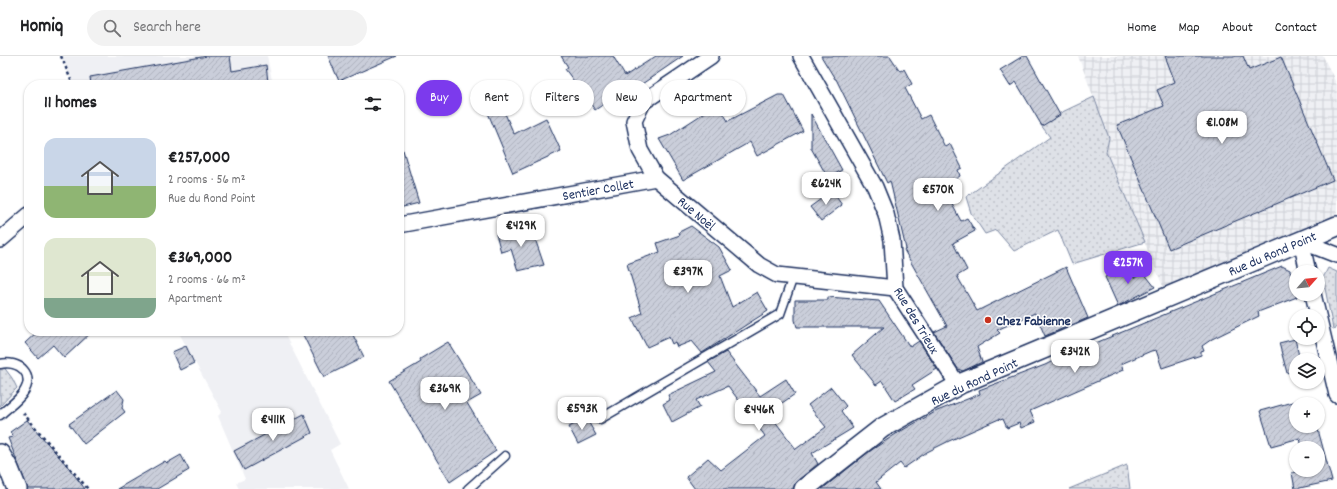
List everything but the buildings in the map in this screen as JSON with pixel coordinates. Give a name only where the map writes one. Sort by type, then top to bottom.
[{"type":"street","name":"Rue Noël","points":[[711,56],[643,102],[634,121],[640,150],[656,178],[759,266],[777,275],[895,288]]},
{"type":"street","name":"Rue des Trieux","points":[[801,56],[875,186],[886,214],[892,240],[895,288],[958,385]]},
{"type":"street","name":"Sentier Collet","points":[[404,224],[656,178]]},
{"type":"street","points":[[0,240],[24,219]]},
{"type":"street","name":"Rue du Rond Point","points":[[804,489],[882,428],[958,385],[1337,226]]},
{"type":"street","points":[[1301,241],[1337,255]]},
{"type":"street","points":[[1301,241],[1306,265]]},
{"type":"street","points":[[1316,301],[1330,337],[1337,395]]},
{"type":"street","points":[[0,454],[9,469],[17,489]]},
{"type":"lane","points":[[600,419],[780,314],[793,277]]},
{"type":"lane","points":[[0,364],[8,362],[17,363],[26,373],[27,383],[23,393],[0,415]]},
{"type":"lane","points":[[468,489],[505,456]]},
{"type":"path","points":[[61,56],[71,80]]},
{"type":"path","points":[[14,402],[88,489]]},
{"type":"shaded area","points":[[61,56],[267,56],[272,80],[72,80]]},
{"type":"shaded area","points":[[1078,56],[1323,56],[1337,85],[1337,218],[1165,291],[1106,152],[1109,138]]},
{"type":"shaded area","points":[[1094,97],[1109,138],[1106,152],[1145,242],[1072,264],[1058,230],[1014,251],[996,230],[985,234],[971,213],[966,197],[1050,137],[1040,124]]},
{"type":"shaded area","points":[[1328,268],[1337,272],[1337,327],[1333,329],[1325,288],[1325,274]]},
{"type":"shaded area","points":[[181,336],[286,336],[340,444],[330,450],[349,489],[239,489],[236,483],[245,479],[218,416],[222,412]]},
{"type":"shaded area","points":[[3,366],[17,388],[0,406],[0,369]]},
{"type":"shaded area","points":[[1127,465],[1130,489],[1069,489]]},
{"type":"place","name":"Chez Fabienne","points":[[988,320]]}]
